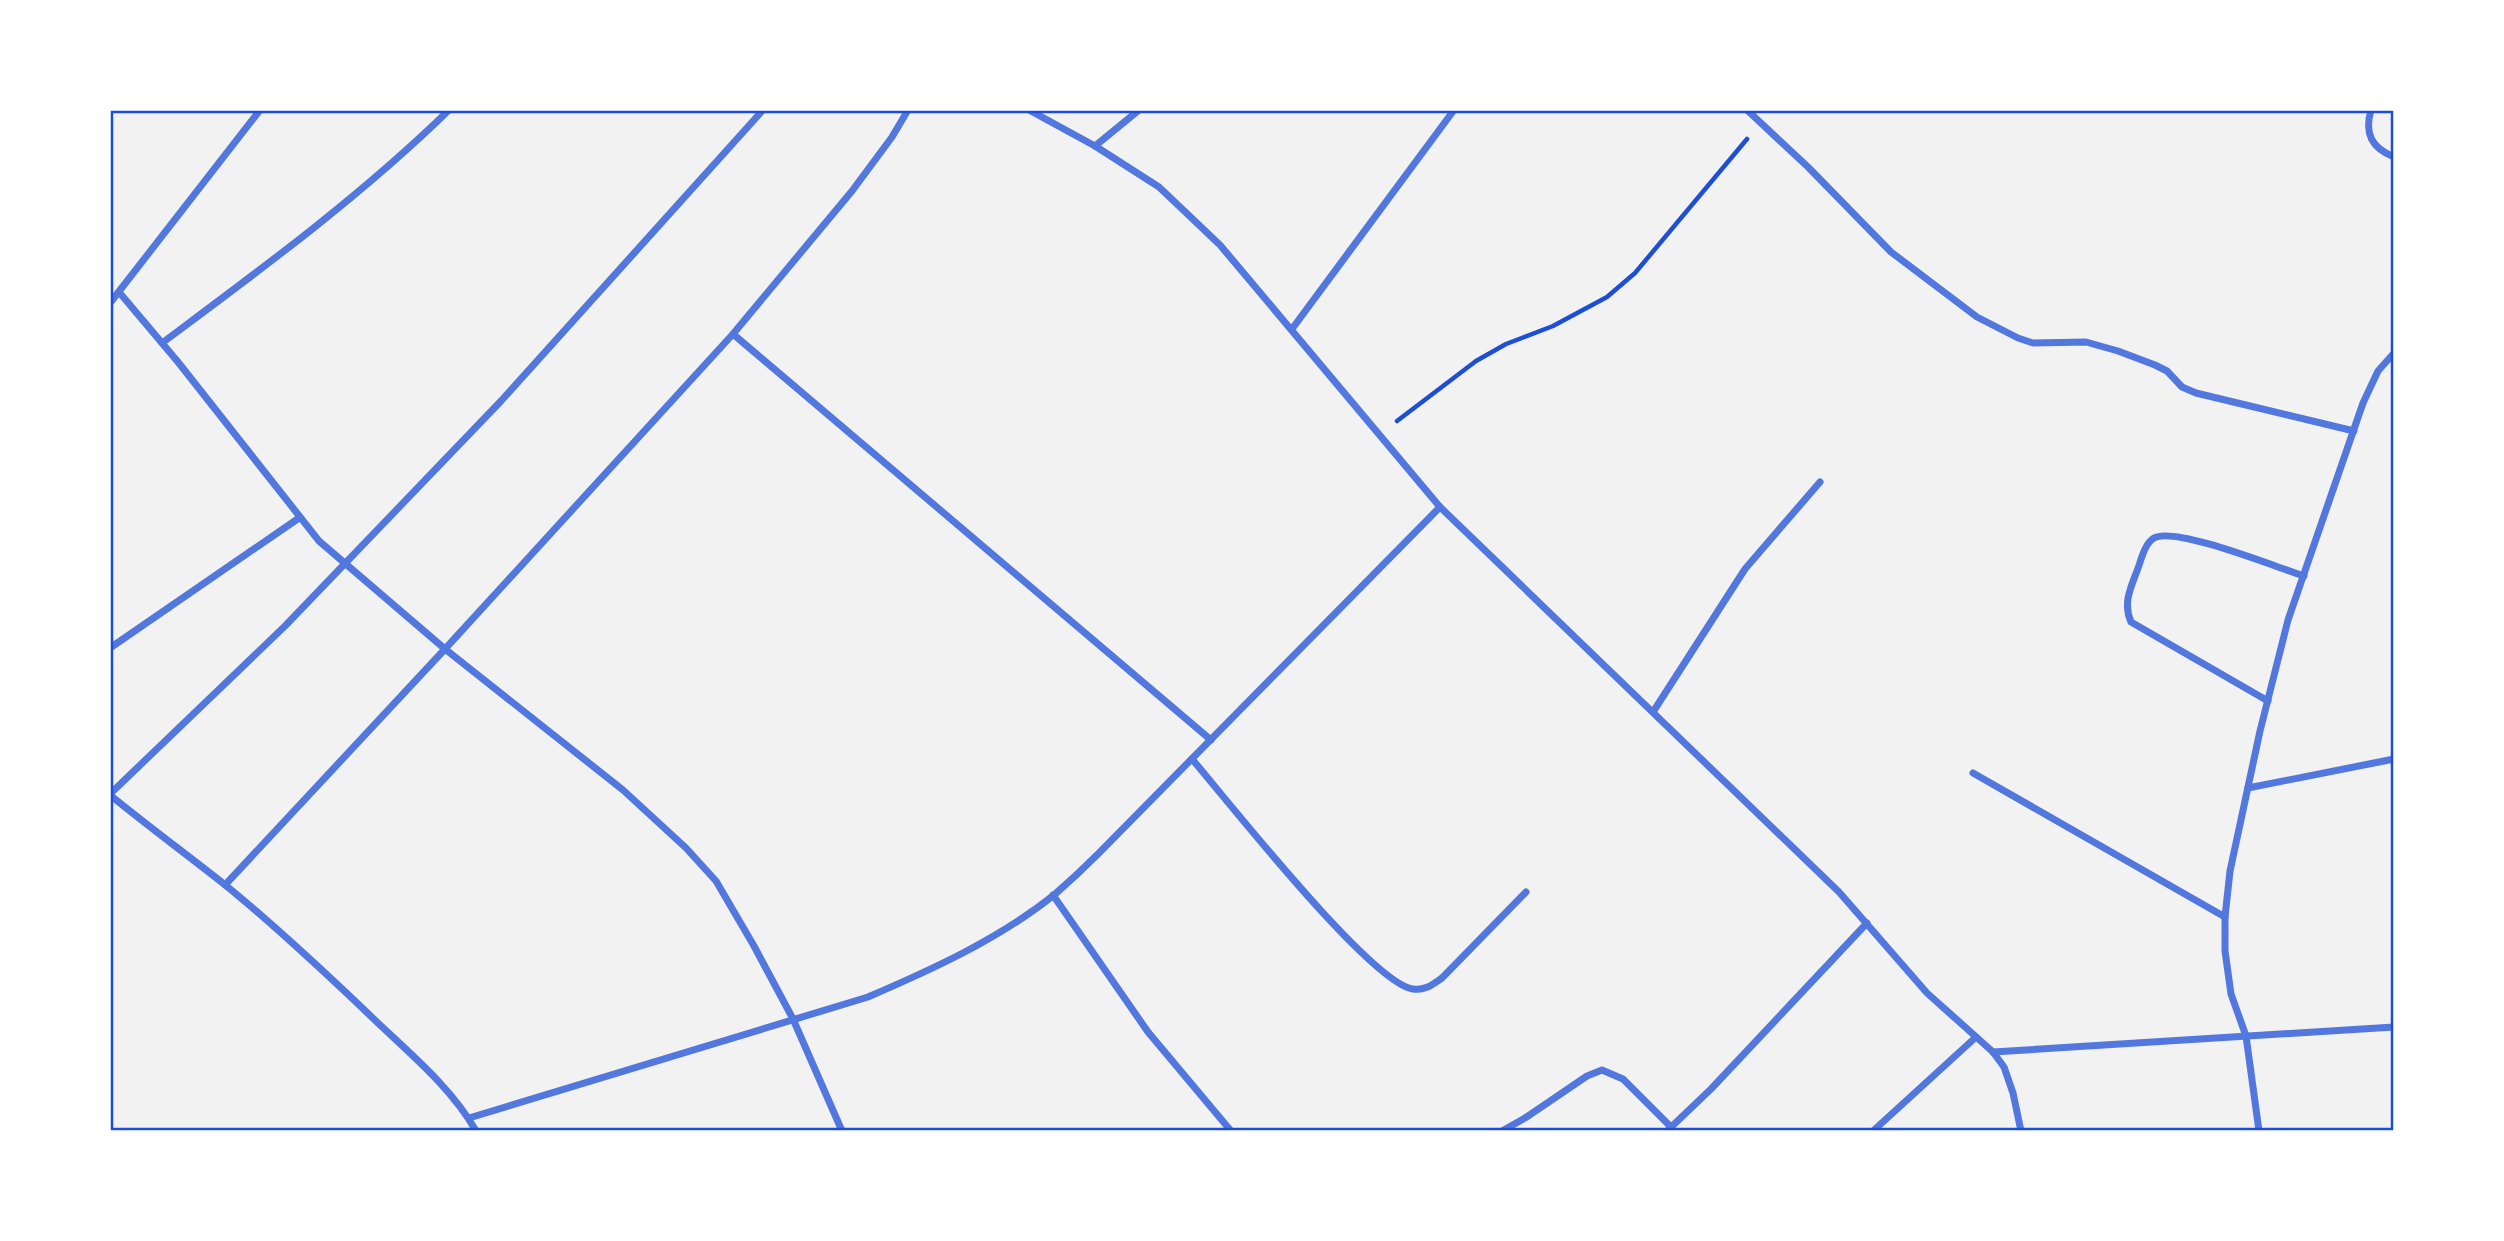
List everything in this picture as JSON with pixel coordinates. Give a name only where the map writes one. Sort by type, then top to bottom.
[{"type":"street","points":[[110,303],[260,110]]},
{"type":"street","points":[[162,343],[267,265],[449,110]]},
{"type":"street","points":[[476,1131],[423,1065],[346,992],[225,885],[110,795],[285,626],[519,381],[763,110]]},
{"type":"street","points":[[225,885],[446,649],[733,334],[852,191],[908,110]]},
{"type":"street","points":[[1029,110],[1095,146],[1159,187],[1189,214],[1252,280],[1440,507],[1839,892],[1927,993],[1993,1052],[2004,1067],[2021,1131]]},
{"type":"street","points":[[1095,146],[1139,110]]},
{"type":"street","points":[[1292,329],[1454,110]]},
{"type":"street","points":[[1747,110],[1808,167],[1891,252],[1977,317],[1999,329],[2033,343],[2086,342],[2102,345],[2167,371],[2182,387],[2196,393],[2354,431]]},
{"type":"street","points":[[2371,110],[2367,131],[2372,144],[2394,157]]},
{"type":"street","points":[[119,292],[319,541],[446,649],[623,790],[687,848],[716,881],[793,1018],[842,1131]]},
{"type":"street","points":[[733,334],[1211,740]]},
{"type":"street","points":[[2259,1131],[2246,1036],[2231,994],[2225,951],[2225,917],[2230,871],[2288,620],[2354,431],[2378,371],[2394,353]]},
{"type":"street","points":[[1653,712],[1745,569],[1819,482]]},
{"type":"street","points":[[468,1118],[869,996],[927,971],[990,939],[1053,895],[1098,855],[1440,507]]},
{"type":"street","points":[[110,648],[299,518]]},
{"type":"street","points":[[2268,701],[2131,622],[2126,602],[2146,547],[2154,538],[2164,536],[2192,539],[2304,576]]},
{"type":"street","points":[[1192,759],[1324,913],[1370,960],[1401,985],[1415,990],[1427,988],[1442,978],[1526,892]]},
{"type":"street","points":[[2248,788],[2394,760]]},
{"type":"street","points":[[1973,773],[2225,917]]},
{"type":"street","points":[[1053,895],[1148,1031],[1231,1131]]},
{"type":"street","points":[[1502,1131],[1587,1076],[1602,1070],[1623,1079],[1669,1129],[1737,1062],[1867,923]]},
{"type":"street","points":[[1993,1052],[2394,1027]]},
{"type":"street","points":[[1873,1131],[1976,1037]]},
{"type":"path","points":[[1380,434],[1476,361],[1506,344],[1553,326],[1607,298],[1635,274],[1760,122]]}]
